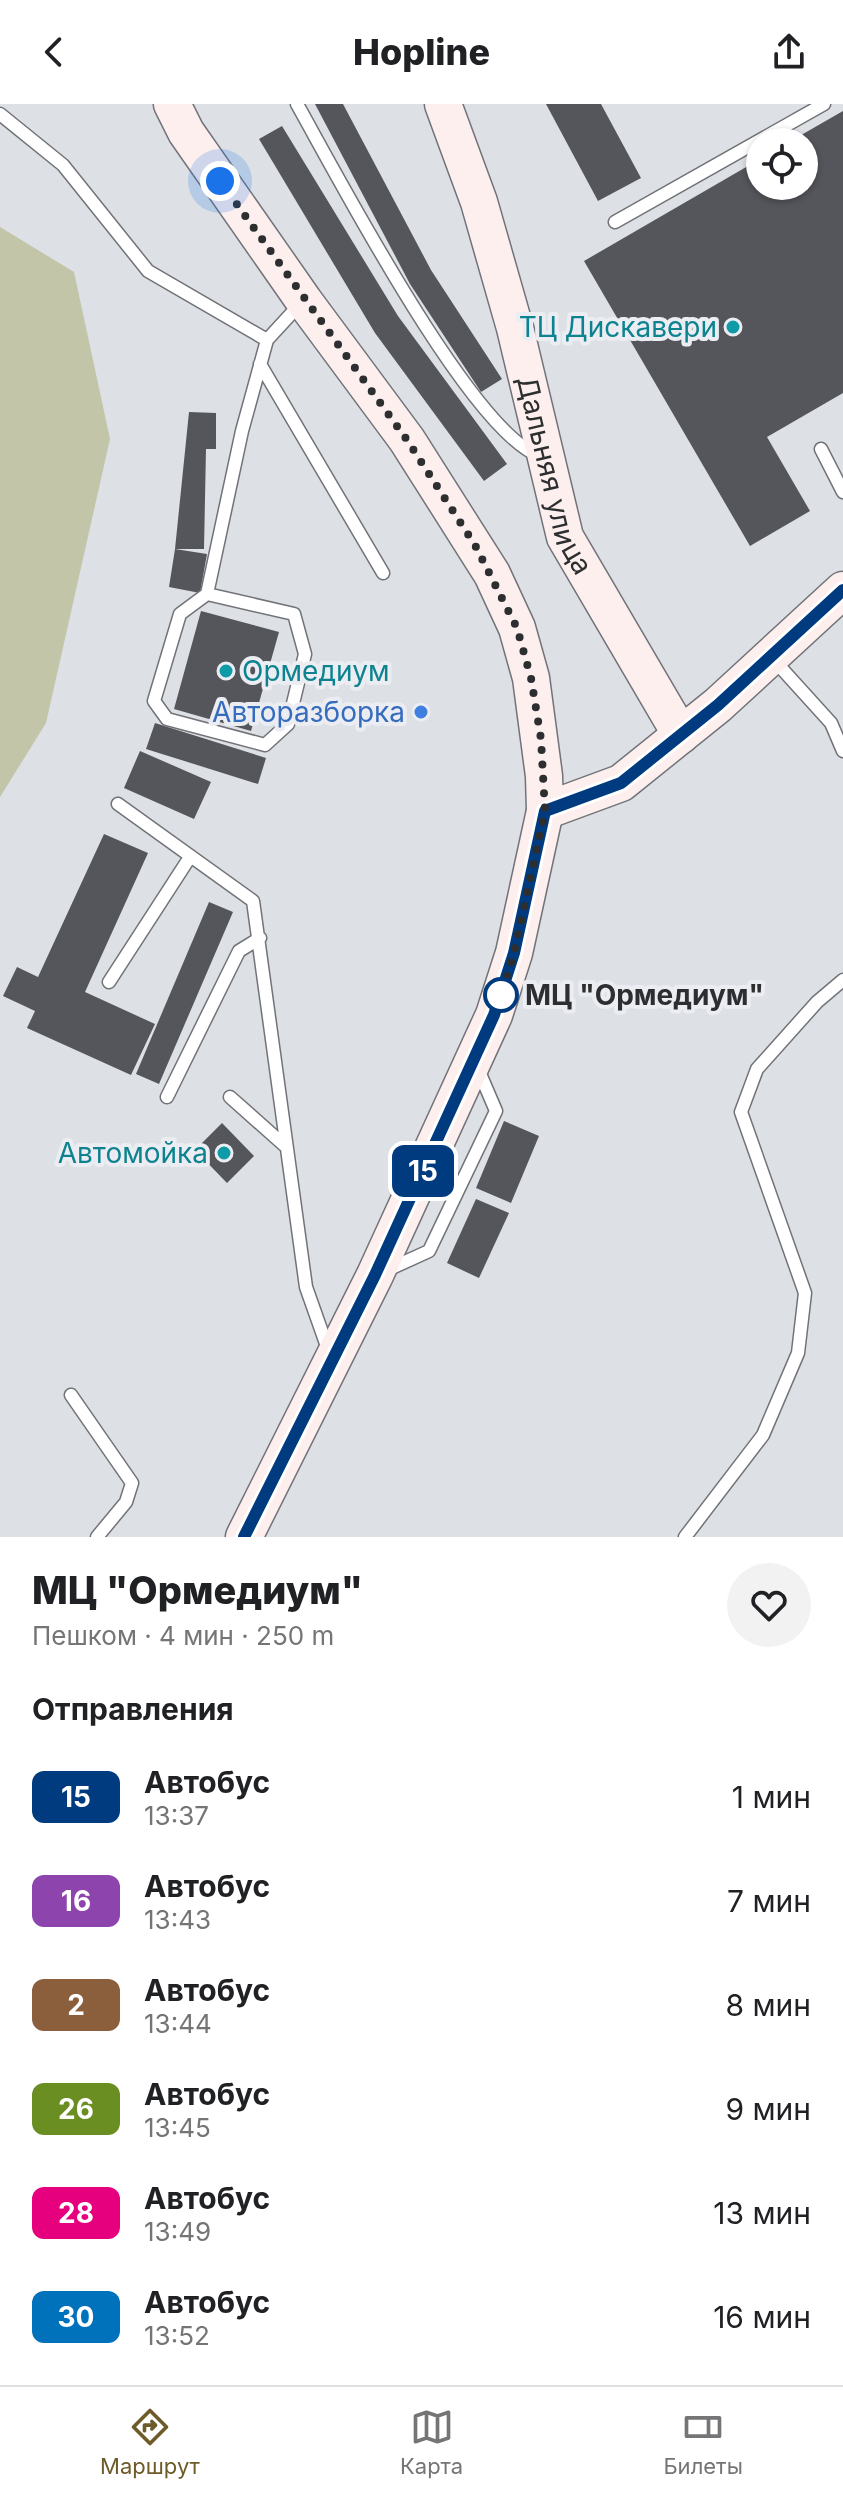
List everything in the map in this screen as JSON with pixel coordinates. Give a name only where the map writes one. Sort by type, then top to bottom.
[{"type":"main road","points":[[172,104],[186,132],[304,301],[407,440],[475,545],[517,628],[531,678],[541,739],[545,811],[514,953],[494,1015],[375,1275],[244,1537]]},
{"type":"main road","name":"Дальняя улица","points":[[443,104],[479,202],[548,459],[565,537],[681,735]]},
{"type":"main road","points":[[545,811],[621,783],[681,735],[843,590]]},
{"type":"lane","points":[[297,104],[411,305],[504,433],[525,452],[548,459]]},
{"type":"lane","points":[[615,222],[824,104]]},
{"type":"lane","points":[[0,114],[63,165],[148,271],[267,340]]},
{"type":"lane","points":[[207,594],[294,614],[305,654],[288,724],[265,745],[167,719],[154,701],[180,614],[207,594],[267,340],[304,301]]},
{"type":"lane","points":[[260,364],[383,573]]},
{"type":"lane","points":[[821,449],[843,492]]},
{"type":"lane","points":[[770,656],[831,723],[843,751]]},
{"type":"lane","points":[[118,804],[253,901],[284,1145],[306,1287],[331,1359]]},
{"type":"lane","points":[[109,982],[190,857]]},
{"type":"lane","points":[[167,1097],[239,951],[260,938]]},
{"type":"lane","points":[[685,1537],[763,1435],[798,1353],[802,1323],[805,1293],[741,1112],[757,1069],[817,1002],[843,980]]},
{"type":"lane","points":[[230,1097],[284,1145]]},
{"type":"lane","points":[[71,1395],[132,1483],[126,1502],[97,1537]]},
{"type":"green space","points":[[0,227],[74,272],[110,439],[46,723],[0,797]]},
{"type":"building","points":[[315,104],[343,104],[431,270],[502,379],[481,392],[410,284]]},
{"type":"building","points":[[546,104],[601,104],[641,178],[598,201]]},
{"type":"building","name":"ТЦ Дискавери","points":[[843,111],[843,393],[767,437],[810,511],[750,546],[584,261],[746,167],[746,200],[818,200],[818,128],[813,128]]},
{"type":"building","points":[[282,126],[398,316],[507,464],[484,481],[375,333],[259,139]]},
{"type":"building","points":[[189,412],[216,413],[216,449],[206,449],[204,549],[175,549]]},
{"type":"building","points":[[175,549],[207,554],[200,593],[169,587]]},
{"type":"building","name":"Ормедиум","points":[[201,611],[279,632],[251,731],[174,709]]},
{"type":"building","points":[[155,723],[266,758],[258,784],[146,749]]},
{"type":"building","points":[[140,751],[211,782],[194,819],[124,788]]},
{"type":"building","points":[[104,834],[148,853],[85,992],[155,1024],[131,1075],[27,1028],[35,1011],[3,996],[17,967],[38,977]]},
{"type":"building","points":[[209,902],[233,912],[159,1084],[136,1074]]},
{"type":"building","points":[[504,1121],[539,1136],[511,1203],[476,1188]]},
{"type":"building","name":"Автомойка","points":[[222,1123],[254,1156],[227,1183],[195,1150]]},
{"type":"building","points":[[476,1199],[509,1213],[479,1278],[447,1263]]},
{"type":"bus line","name":"15","points":[[244,1537],[375,1275],[494,1015],[514,953],[545,811],[621,783],[718,705],[843,590]]},
{"type":"place","name":"ТЦ Дискавери","points":[[733,327]]},
{"type":"place","name":"Ормедиум","points":[[226,671]]},
{"type":"place","name":"Авторазборка","points":[[421,712]]},
{"type":"place","name":"МЦ \"Ормедиум\"","points":[[501,995]]},
{"type":"place","name":"Автомойка","points":[[224,1153]]},
{"type":"route","points":[[220,181],[407,440],[492,574],[517,628],[531,678],[541,739],[545,811],[514,953],[501,995]]}]
